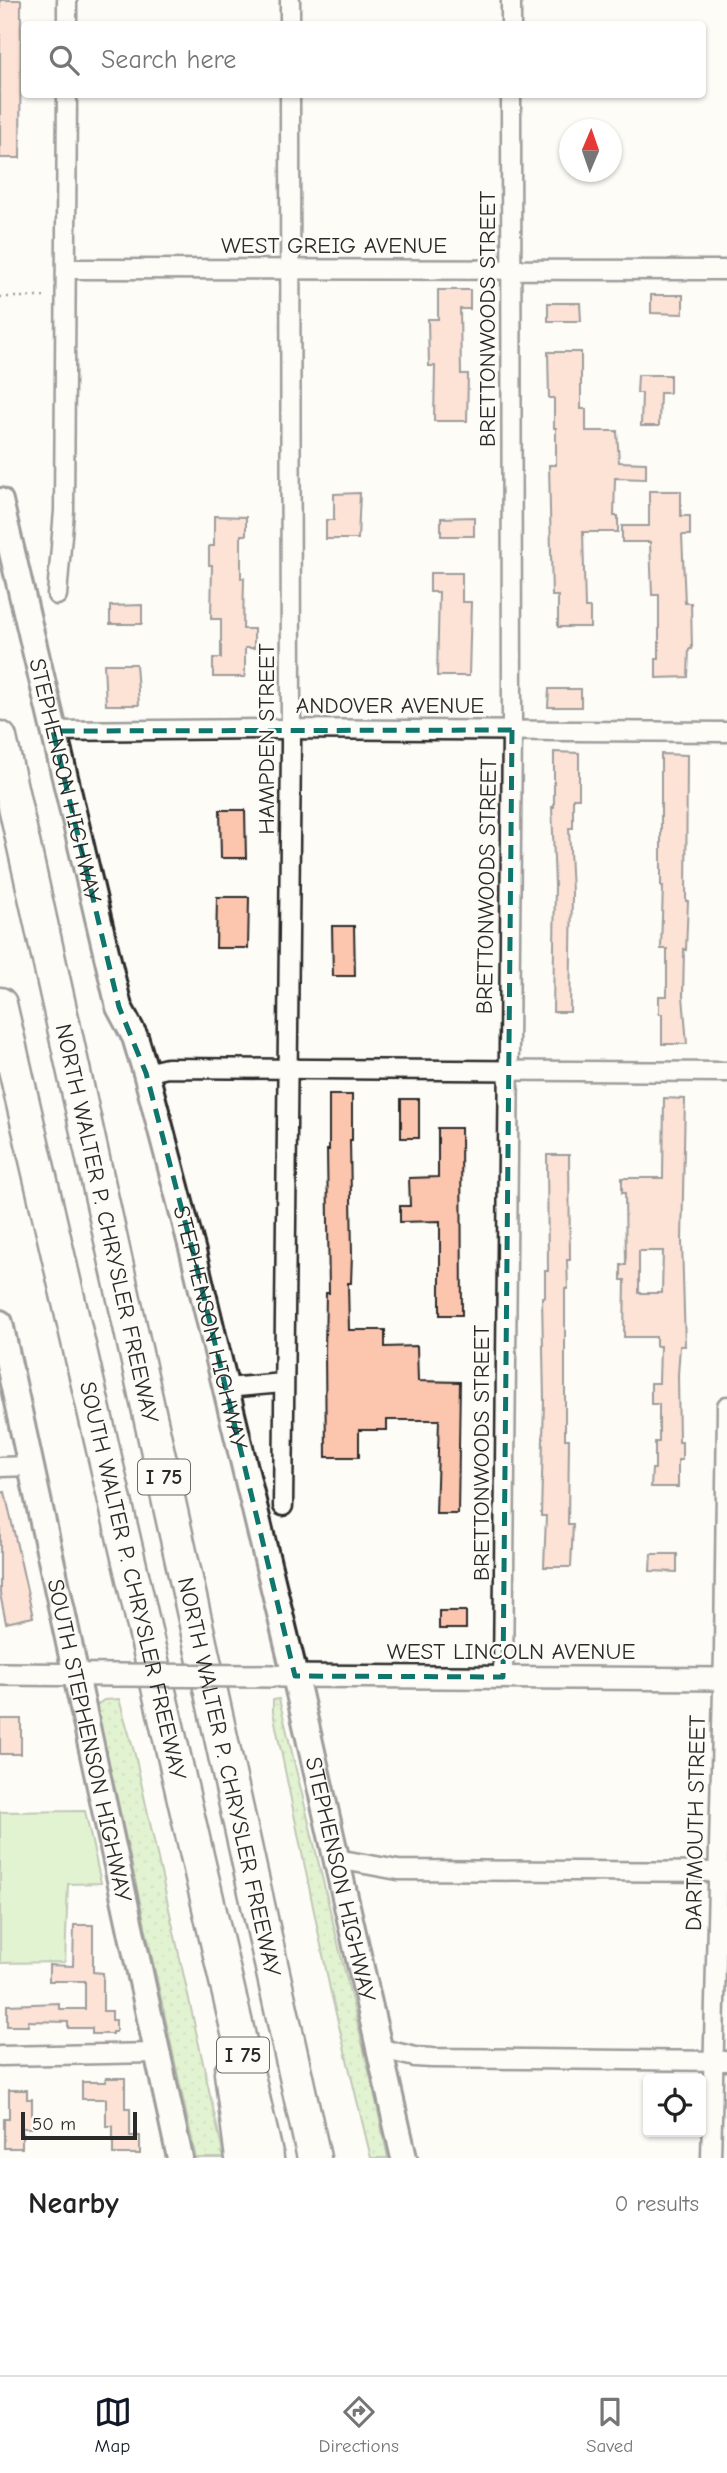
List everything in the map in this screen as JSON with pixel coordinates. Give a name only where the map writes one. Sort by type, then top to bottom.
[{"type":"highway","name":"NORTH WALTER P. CHRYSLER FREEWAY","points":[[0,738],[314,2158]]},
{"type":"highway","name":"SOUTH WALTER P. CHRYSLER FREEWAY","points":[[0,1004],[267,2158]]},
{"type":"highway","points":[[219,1953],[235,2116],[242,2158]]},
{"type":"main road","name":"STEPHENSON HIGHWAY","points":[[0,501],[119,1007],[135,1037],[146,1073],[226,1388],[285,1676],[337,1859],[404,2158]]},
{"type":"main road","name":"SOUTH STEPHENSON HIGHWAY","points":[[0,1323],[180,2158]]},
{"type":"street","points":[[67,0],[67,21]]},
{"type":"street","points":[[290,0],[290,21]]},
{"type":"street","points":[[511,0],[511,21]]},
{"type":"street","points":[[57,595],[64,512],[67,98]]},
{"type":"street","name":"HAMPDEN STREET","points":[[283,1506],[291,729],[290,98]]},
{"type":"street","name":"BRETTONWOODS STREET","points":[[503,1677],[512,730],[511,98]]},
{"type":"street","name":"WEST GREIG AVENUE","points":[[67,269],[727,270]]},
{"type":"street","name":"ANDOVER AVENUE","points":[[53,731],[291,729],[727,732]]},
{"type":"street","points":[[146,1073],[167,1068],[727,1072]]},
{"type":"street","points":[[226,1388],[283,1383]]},
{"type":"street","name":"DARTMOUTH STREET","points":[[711,2158],[720,2061],[727,1406]]},
{"type":"street","points":[[0,1467],[29,1466]]},
{"type":"street","name":"WEST LINCOLN AVENUE","points":[[0,1674],[725,1679]]},
{"type":"street","points":[[337,1859],[398,1870],[723,1872]]},
{"type":"street","points":[[378,2048],[415,2057],[432,2058],[720,2061]]},
{"type":"street","points":[[0,2056],[157,2053]]},
{"type":"path","points":[[0,297],[46,297]]},
{"type":"highlighted area","points":[[512,730],[503,1677],[295,1676],[193,1252],[146,1073],[119,1007],[53,731]]},
{"type":"green space","points":[[119,1699],[135,1755],[224,2158],[196,2158],[116,1793],[91,1709],[104,1700]]},
{"type":"green space","points":[[279,1699],[388,2158],[371,2158],[330,1989],[273,1712],[273,1700]]},
{"type":"green space","points":[[85,1811],[101,1883],[68,1884],[65,1962],[0,1963],[0,1812]]},
{"type":"building","points":[[0,0],[21,0],[20,158],[0,158]]},
{"type":"building","points":[[438,290],[470,290],[470,309],[460,309],[461,374],[468,374],[467,421],[434,421],[435,366],[429,366],[428,319],[438,319]]},
{"type":"building","points":[[651,295],[683,295],[683,314],[651,313]]},
{"type":"building","points":[[548,303],[580,303],[581,321],[548,321]]},
{"type":"building","points":[[548,352],[581,352],[581,409],[586,409],[586,431],[617,431],[619,462],[646,463],[646,479],[615,478],[614,516],[618,516],[618,532],[583,532],[585,608],[590,608],[590,627],[558,627],[558,596],[552,596],[549,465],[556,465],[556,428],[554,398],[549,398]]},
{"type":"building","points":[[638,375],[670,375],[670,393],[660,393],[659,426],[641,426],[642,393],[637,393]]},
{"type":"building","points":[[649,491],[681,491],[681,516],[690,516],[690,535],[682,535],[685,603],[691,603],[692,649],[689,649],[688,677],[656,678],[656,659],[659,659],[659,595],[652,595],[650,542],[622,542],[622,526],[649,526]]},
{"type":"building","points":[[360,493],[358,539],[326,539],[326,520],[334,520],[334,494]]},
{"type":"building","points":[[214,516],[246,517],[246,535],[241,535],[243,629],[254,629],[254,648],[245,648],[245,677],[213,677],[213,658],[221,658],[221,619],[211,619],[212,565],[209,565],[209,546],[214,546]]},
{"type":"building","points":[[474,517],[474,536],[441,536],[441,518]]},
{"type":"building","points":[[430,573],[462,573],[462,602],[471,602],[469,676],[437,676],[439,592],[430,592]]},
{"type":"building","points":[[142,605],[142,624],[110,624],[110,606]]},
{"type":"building","points":[[104,664],[136,664],[139,705],[106,705]]},
{"type":"building","points":[[549,689],[581,689],[581,707],[548,707]]},
{"type":"building","points":[[554,752],[579,753],[579,798],[573,798],[573,828],[569,828],[572,893],[570,1012],[553,1012]]},
{"type":"building","points":[[661,754],[687,755],[688,901],[683,996],[687,1044],[662,1044],[662,1014],[659,1014],[659,996],[667,996],[667,949],[661,949]]},
{"type":"building","points":[[220,810],[245,810],[246,858],[221,858]]},
{"type":"building","points":[[217,897],[249,897],[248,948],[216,948]]},
{"type":"building","points":[[332,926],[354,926],[355,976],[333,976]]},
{"type":"building","points":[[329,1095],[352,1095],[349,1330],[385,1330],[385,1347],[417,1346],[418,1381],[460,1382],[458,1514],[436,1514],[439,1420],[387,1420],[387,1430],[359,1430],[359,1457],[326,1457]]},
{"type":"building","points":[[664,1098],[685,1099],[682,1241],[685,1346],[680,1346],[678,1375],[679,1442],[682,1442],[682,1460],[678,1460],[678,1487],[651,1487],[652,1469],[655,1469],[655,1442],[659,1442],[659,1404],[651,1404],[651,1383],[659,1383],[660,1346],[656,1346],[656,1337],[624,1337],[625,1280],[621,1280],[621,1265],[626,1265],[625,1193],[622,1193],[622,1178],[663,1178]],"holes":[[[639,1251],[663,1251],[662,1293],[639,1293]]]},
{"type":"building","points":[[401,1099],[419,1099],[419,1138],[401,1138]]},
{"type":"building","points":[[438,1128],[461,1128],[462,1315],[440,1315],[440,1221],[400,1222],[400,1206],[410,1206],[409,1178],[438,1177]]},
{"type":"building","points":[[547,1155],[569,1155],[570,1260],[567,1260],[568,1289],[565,1289],[565,1439],[569,1439],[568,1524],[573,1524],[571,1567],[544,1567],[546,1516],[541,1516],[544,1401],[542,1297],[545,1297],[545,1271],[548,1271]]},
{"type":"building","points":[[5,1492],[33,1617],[6,1623],[0,1594],[0,1493]]},
{"type":"building","points":[[651,1554],[677,1554],[677,1572],[650,1571]]},
{"type":"building","points":[[439,1611],[466,1611],[466,1629],[439,1629]]},
{"type":"building","points":[[0,1719],[21,1719],[21,1754],[0,1754]]},
{"type":"building","points":[[74,1925],[93,1925],[93,1972],[103,1973],[103,2011],[112,2011],[112,2020],[116,2020],[116,2032],[92,2034],[92,2028],[68,2028],[68,2022],[28,2021],[28,2026],[7,2026],[7,2005],[59,2003],[59,2009],[85,2009],[85,1981],[49,1981],[49,1965],[73,1966]]},
{"type":"building","points":[[106,2078],[125,2078],[125,2108],[130,2108],[130,2136],[140,2136],[140,2154],[113,2154],[113,2126],[106,2126],[106,2099],[82,2099],[82,2082],[106,2082]]},
{"type":"building","points":[[9,2090],[27,2090],[27,2099],[32,2099],[32,2128],[22,2128],[22,2148],[4,2148],[4,2119],[9,2119]]}]
